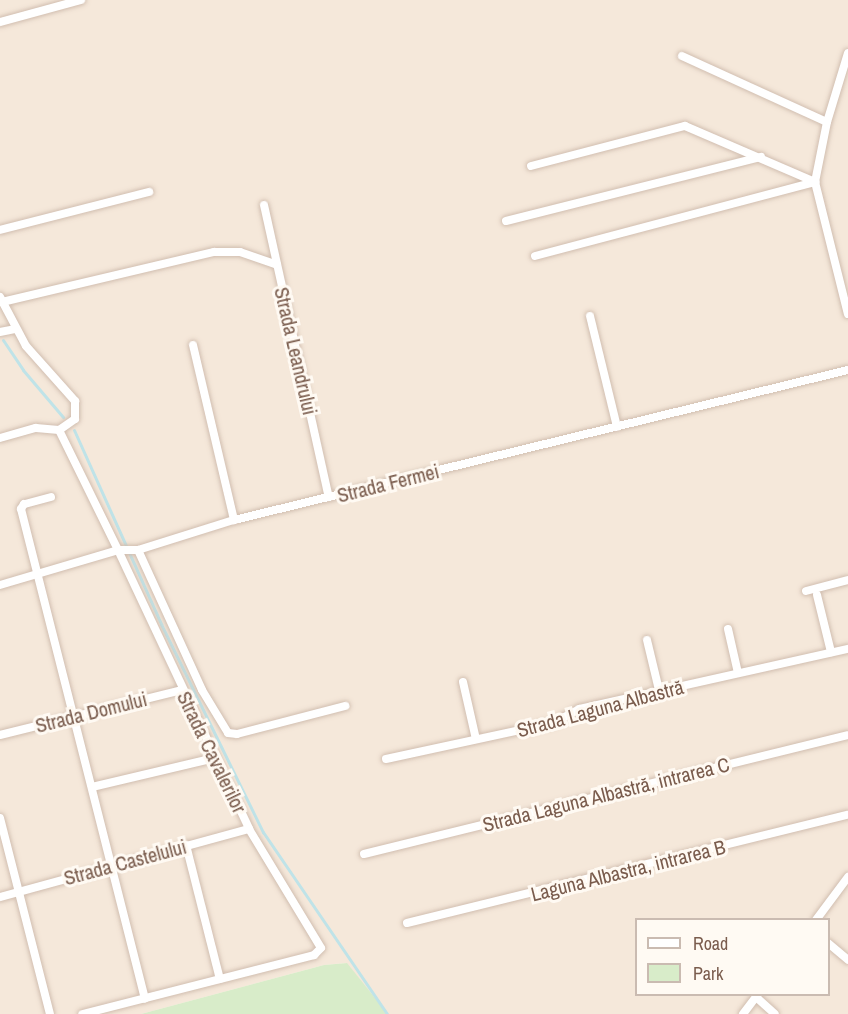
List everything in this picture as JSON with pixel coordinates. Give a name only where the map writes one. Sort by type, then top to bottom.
[{"type":"street","points":[[2,20],[81,0]]},
{"type":"street","points":[[848,53],[827,122],[815,182],[848,314]]},
{"type":"street","points":[[682,56],[827,122]]},
{"type":"street","points":[[531,166],[685,126],[762,157],[815,182]]},
{"type":"street","points":[[506,221],[762,157]]},
{"type":"street","points":[[535,256],[815,182]]},
{"type":"street","points":[[0,230],[149,192]]},
{"type":"street","name":"Strada Leandrului","points":[[264,205],[329,497]]},
{"type":"street","points":[[0,438],[36,428],[59,430],[75,419],[75,401],[15,328],[1,300],[214,252],[240,252],[277,265]]},
{"type":"street","points":[[590,316],[617,427]]},
{"type":"street","points":[[0,332],[15,328]]},
{"type":"street","points":[[193,345],[234,520]]},
{"type":"street","name":"Strada Fermei","points":[[0,585],[122,551],[138,550],[234,520],[848,370]]},
{"type":"street","points":[[59,430],[122,551]]},
{"type":"street","points":[[51,497],[24,504],[21,509],[145,999]]},
{"type":"street","points":[[138,550],[202,690],[228,733],[237,734],[345,706]]},
{"type":"street","name":"Strada Cavalerilor","points":[[122,551],[182,690],[249,829],[321,948],[314,955],[220,979]]},
{"type":"street","points":[[806,591],[848,580]]},
{"type":"street","points":[[816,596],[831,652]]},
{"type":"street","points":[[728,629],[738,673]]},
{"type":"street","points":[[647,640],[659,690]]},
{"type":"street","name":"Strada Laguna Albastră","points":[[386,759],[553,723],[579,709],[848,649]]},
{"type":"street","points":[[463,682],[476,739]]},
{"type":"street","name":"Strada Domului","points":[[0,735],[182,690]]},
{"type":"street","name":"Strada Laguna Albastră, intrarea C","points":[[364,854],[848,735]]},
{"type":"street","points":[[92,788],[215,758]]},
{"type":"street","name":"Laguna Albastra, intrarea B","points":[[407,923],[848,815]]},
{"type":"street","points":[[0,818],[50,1014]]},
{"type":"street","name":"Strada Castelului","points":[[0,897],[249,829]]},
{"type":"street","points":[[82,1014],[220,979],[186,845]]},
{"type":"street","points":[[817,918],[848,877]]},
{"type":"street","points":[[830,946],[848,960]]},
{"type":"street","points":[[743,1014],[757,996],[775,1014]]},
{"type":"shaded area","points":[[0,0],[848,0],[848,1014],[388,1014],[346,963],[324,965],[141,1014],[0,1014]]},
{"type":"green space","points":[[347,963],[388,1014],[141,1014],[324,965]]},
{"type":"waterway","points":[[3,340],[23,370],[63,417]]},
{"type":"waterway","points":[[74,430],[161,624],[263,832],[387,1014]]}]
